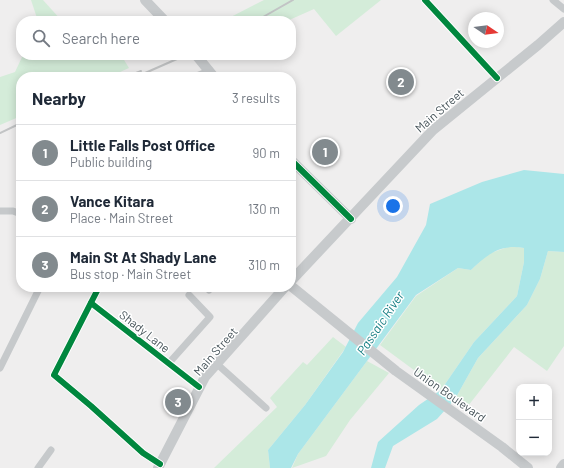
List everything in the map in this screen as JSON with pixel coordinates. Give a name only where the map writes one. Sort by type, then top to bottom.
[{"type":"main road","points":[[145,0],[160,16]]},
{"type":"main road","name":"Main Street","points":[[296,276],[351,219],[422,140],[564,22]]},
{"type":"main road","points":[[200,60],[210,72]]},
{"type":"main road","points":[[296,165],[351,219]]},
{"type":"main road","name":"Union Boulevard","points":[[296,290],[396,371],[468,422],[528,468]]},
{"type":"main road","name":"Main Street","points":[[159,466],[199,387],[217,364],[282,292]]},
{"type":"main road","points":[[561,468],[564,464]]},
{"type":"street","points":[[425,0],[497,78]]},
{"type":"street","points":[[553,0],[564,9]]},
{"type":"street","points":[[0,211],[16,213]]},
{"type":"street","points":[[0,368],[38,292]]},
{"type":"street","points":[[96,292],[54,375],[91,406],[142,453],[159,466]]},
{"type":"street","points":[[169,363],[210,317],[189,295]]},
{"type":"street","name":"Shady Lane","points":[[91,303],[199,387]]},
{"type":"street","points":[[217,364],[266,408]]},
{"type":"street","points":[[38,468],[51,450]]},
{"type":"green space","points":[[31,0],[43,0],[57,16],[36,16]]},
{"type":"green space","points":[[264,0],[381,0],[336,36],[314,9],[296,17],[233,16]]},
{"type":"green space","points":[[21,60],[124,60],[129,68],[120,72],[16,72],[16,118],[0,125],[0,77],[15,72]]},
{"type":"green space","points":[[511,246],[524,248],[524,262],[517,296],[474,342],[441,390],[380,345],[416,296],[458,268],[471,270],[488,254]]},
{"type":"green space","points":[[548,251],[564,252],[564,346],[547,371],[514,347],[468,406],[455,399],[478,358],[527,305],[540,279]]},
{"type":"green space","points":[[333,337],[346,347],[305,405],[268,450],[270,468],[214,468],[277,407],[270,398],[303,362],[307,365]]},
{"type":"green space","points":[[367,361],[389,373],[350,420],[326,456],[292,468],[298,454]]},
{"type":"water","name":"Passaic River","points":[[524,170],[564,174],[564,252],[548,251],[540,279],[527,305],[478,358],[455,399],[437,419],[393,446],[385,468],[371,468],[378,442],[419,405],[441,390],[474,342],[517,296],[524,262],[524,248],[516,247],[501,249],[483,259],[471,270],[458,268],[416,295],[298,454],[291,468],[270,468],[268,450],[305,405],[343,352],[358,323],[397,277],[426,225],[430,204],[482,182]]},
{"type":"railway","points":[[265,16],[293,0]]},
{"type":"railway","points":[[147,72],[175,60]]},
{"type":"railway","points":[[0,133],[16,125]]},
{"type":"cycle path","points":[[425,0],[497,78]]},
{"type":"cycle path","points":[[296,165],[351,219]]},
{"type":"cycle path","points":[[96,292],[54,375],[143,453],[160,464]]},
{"type":"cycle path","points":[[91,303],[199,387]]},
{"type":"place","name":"Vance Kitara","points":[[401,82]]},
{"type":"place","name":"Little Falls Post Office","points":[[325,152]]},
{"type":"place","name":"Main St At Shady Lane","points":[[178,402]]}]
